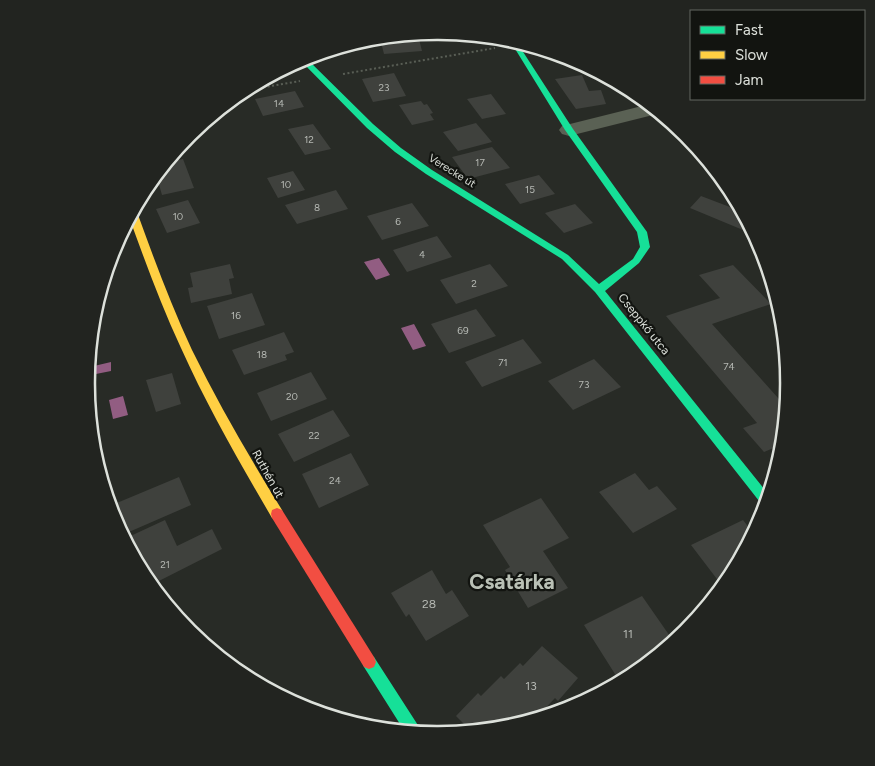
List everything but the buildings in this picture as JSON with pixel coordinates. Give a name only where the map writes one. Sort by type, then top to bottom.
[{"type":"street","name":"Cseppkő utca","points":[[518,50],[569,130],[642,232],[645,247],[636,261],[599,290],[761,495]]},
{"type":"street","name":"Verecke út","points":[[309,65],[370,126],[398,150],[429,172],[565,256],[599,290]]},
{"type":"street","points":[[569,130],[646,111]]},
{"type":"street","name":"Ruthén út","points":[[135,221],[145,253],[186,346],[259,488],[410,725]]},
{"type":"path","points":[[262,88],[495,45]]},
{"type":"shaded area","points":[[379,258],[390,275],[376,280],[364,262]]},
{"type":"shaded area","points":[[414,324],[426,346],[413,350],[401,328]]},
{"type":"shaded area","points":[[111,362],[111,371],[95,374],[95,366]]},
{"type":"shaded area","points":[[123,396],[128,415],[113,419],[109,400]]},
{"type":"traffic: fast","points":[[519,50],[569,130],[642,232],[645,247],[636,261],[599,290],[761,495]]},
{"type":"traffic: fast","points":[[309,65],[370,126],[398,150],[429,172],[565,257],[599,290]]},
{"type":"traffic: fast","points":[[369,662],[409,724]]},
{"type":"traffic: slow","points":[[135,221],[187,350],[230,433],[277,514]]},
{"type":"traffic: jam","points":[[277,514],[369,662]]},
{"type":"district","name":"Csatárka","points":[[512,581]]}]
